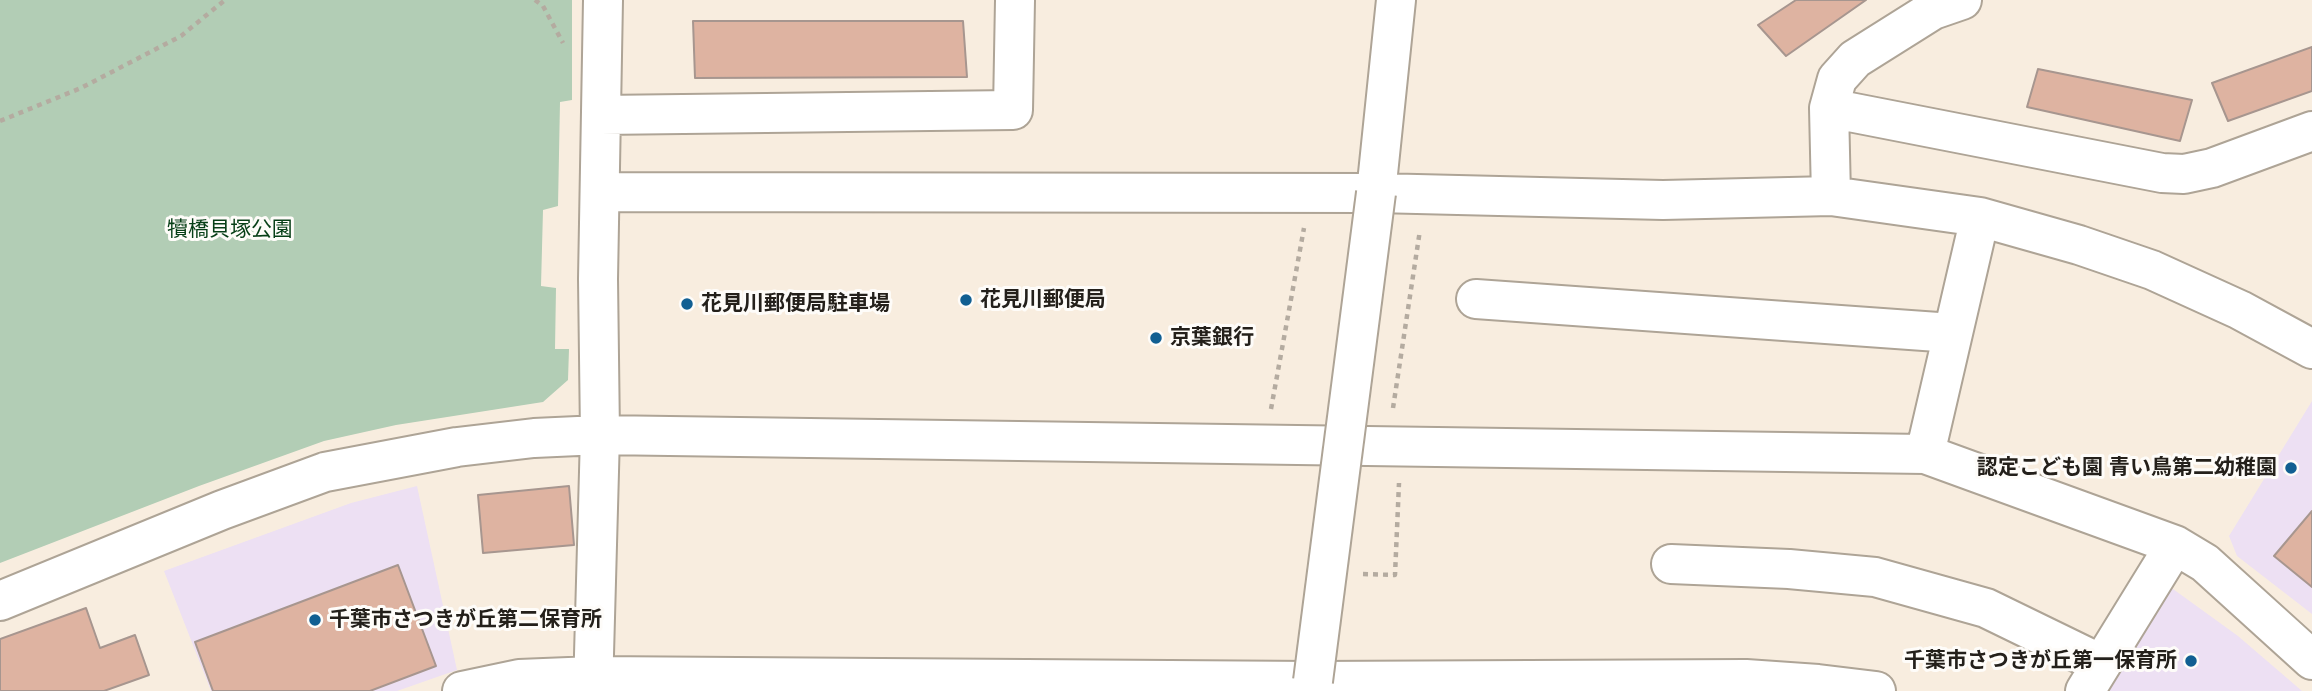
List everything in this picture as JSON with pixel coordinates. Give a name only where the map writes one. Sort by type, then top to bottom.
[{"type":"street","points":[[594,684],[600,435],[598,279],[603,0]]},
{"type":"street","points":[[601,115],[1013,110],[1015,0]]},
{"type":"street","points":[[1312,686],[1377,193],[1396,0]]},
{"type":"street","points":[[1831,196],[1829,108],[1837,79],[1855,59],[1933,9],[1962,0]]},
{"type":"street","points":[[1829,108],[2162,173],[2184,174],[2212,168],[2312,131]]},
{"type":"street","points":[[600,192],[1377,193],[1663,200],[1831,196],[1980,217],[2079,244],[2152,270],[2307,341]]},
{"type":"street","points":[[1924,454],[1980,217]]},
{"type":"street","points":[[1476,299],[1952,333]]},
{"type":"street","points":[[0,601],[210,515],[325,472],[457,447],[534,438],[600,435],[1924,454],[2175,545],[2204,563],[2312,660]]},
{"type":"street","points":[[1671,564],[1789,569],[1875,577],[1986,608],[2093,678],[2175,545]]},
{"type":"street","points":[[462,691],[519,680],[594,684],[1312,686],[1746,679],[1876,691]]},
{"type":"path","points":[[0,121],[81,88],[181,36],[225,0]]},
{"type":"path","points":[[1264,444],[1310,193]]},
{"type":"path","points":[[1327,571],[1395,575],[1394,447],[1425,195]]},
{"type":"shaded area","name":"認定こども園 青い鳥第二幼稚園","points":[[2312,401],[2312,614],[2237,556],[2229,536]]},
{"type":"shaded area","name":"千葉市さつきが丘第二保育所","points":[[417,486],[457,670],[397,691],[211,691],[164,571],[351,503]]},
{"type":"shaded area","name":"千葉市さつきが丘第一保育所","points":[[2173,589],[2238,636],[2302,691],[2096,691],[2155,595]]},
{"type":"green space","name":"犢橋貝塚公園","points":[[0,0],[572,0],[572,100],[560,102],[558,206],[543,210],[541,286],[556,288],[555,349],[569,349],[568,380],[543,402],[396,425],[324,441],[0,563]]},
{"type":"building","points":[[1796,0],[1866,0],[1786,56],[1758,25]]},
{"type":"building","points":[[693,21],[963,21],[967,77],[695,78]]},
{"type":"building","points":[[2312,47],[2312,91],[2228,121],[2212,83]]},
{"type":"building","points":[[2038,69],[2192,100],[2180,141],[2027,107]]},
{"type":"building","points":[[569,486],[574,545],[483,553],[478,495]]},
{"type":"building","points":[[2312,511],[2312,587],[2274,556]]},
{"type":"building","points":[[398,565],[436,666],[370,691],[213,691],[195,642]]},
{"type":"building","points":[[86,608],[100,648],[135,635],[149,675],[104,691],[0,691],[0,639]]},
{"type":"place","name":"花見川郵便局","points":[[966,300]]},
{"type":"place","name":"花見川郵便局駐車場","points":[[687,304]]},
{"type":"place","name":"京葉銀行","points":[[1156,338]]},
{"type":"place","name":"認定こども園 青い鳥第二幼稚園","points":[[2291,468]]},
{"type":"place","name":"千葉市さつきが丘第二保育所","points":[[315,620]]},
{"type":"place","name":"千葉市さつきが丘第一保育所","points":[[2191,661]]}]
